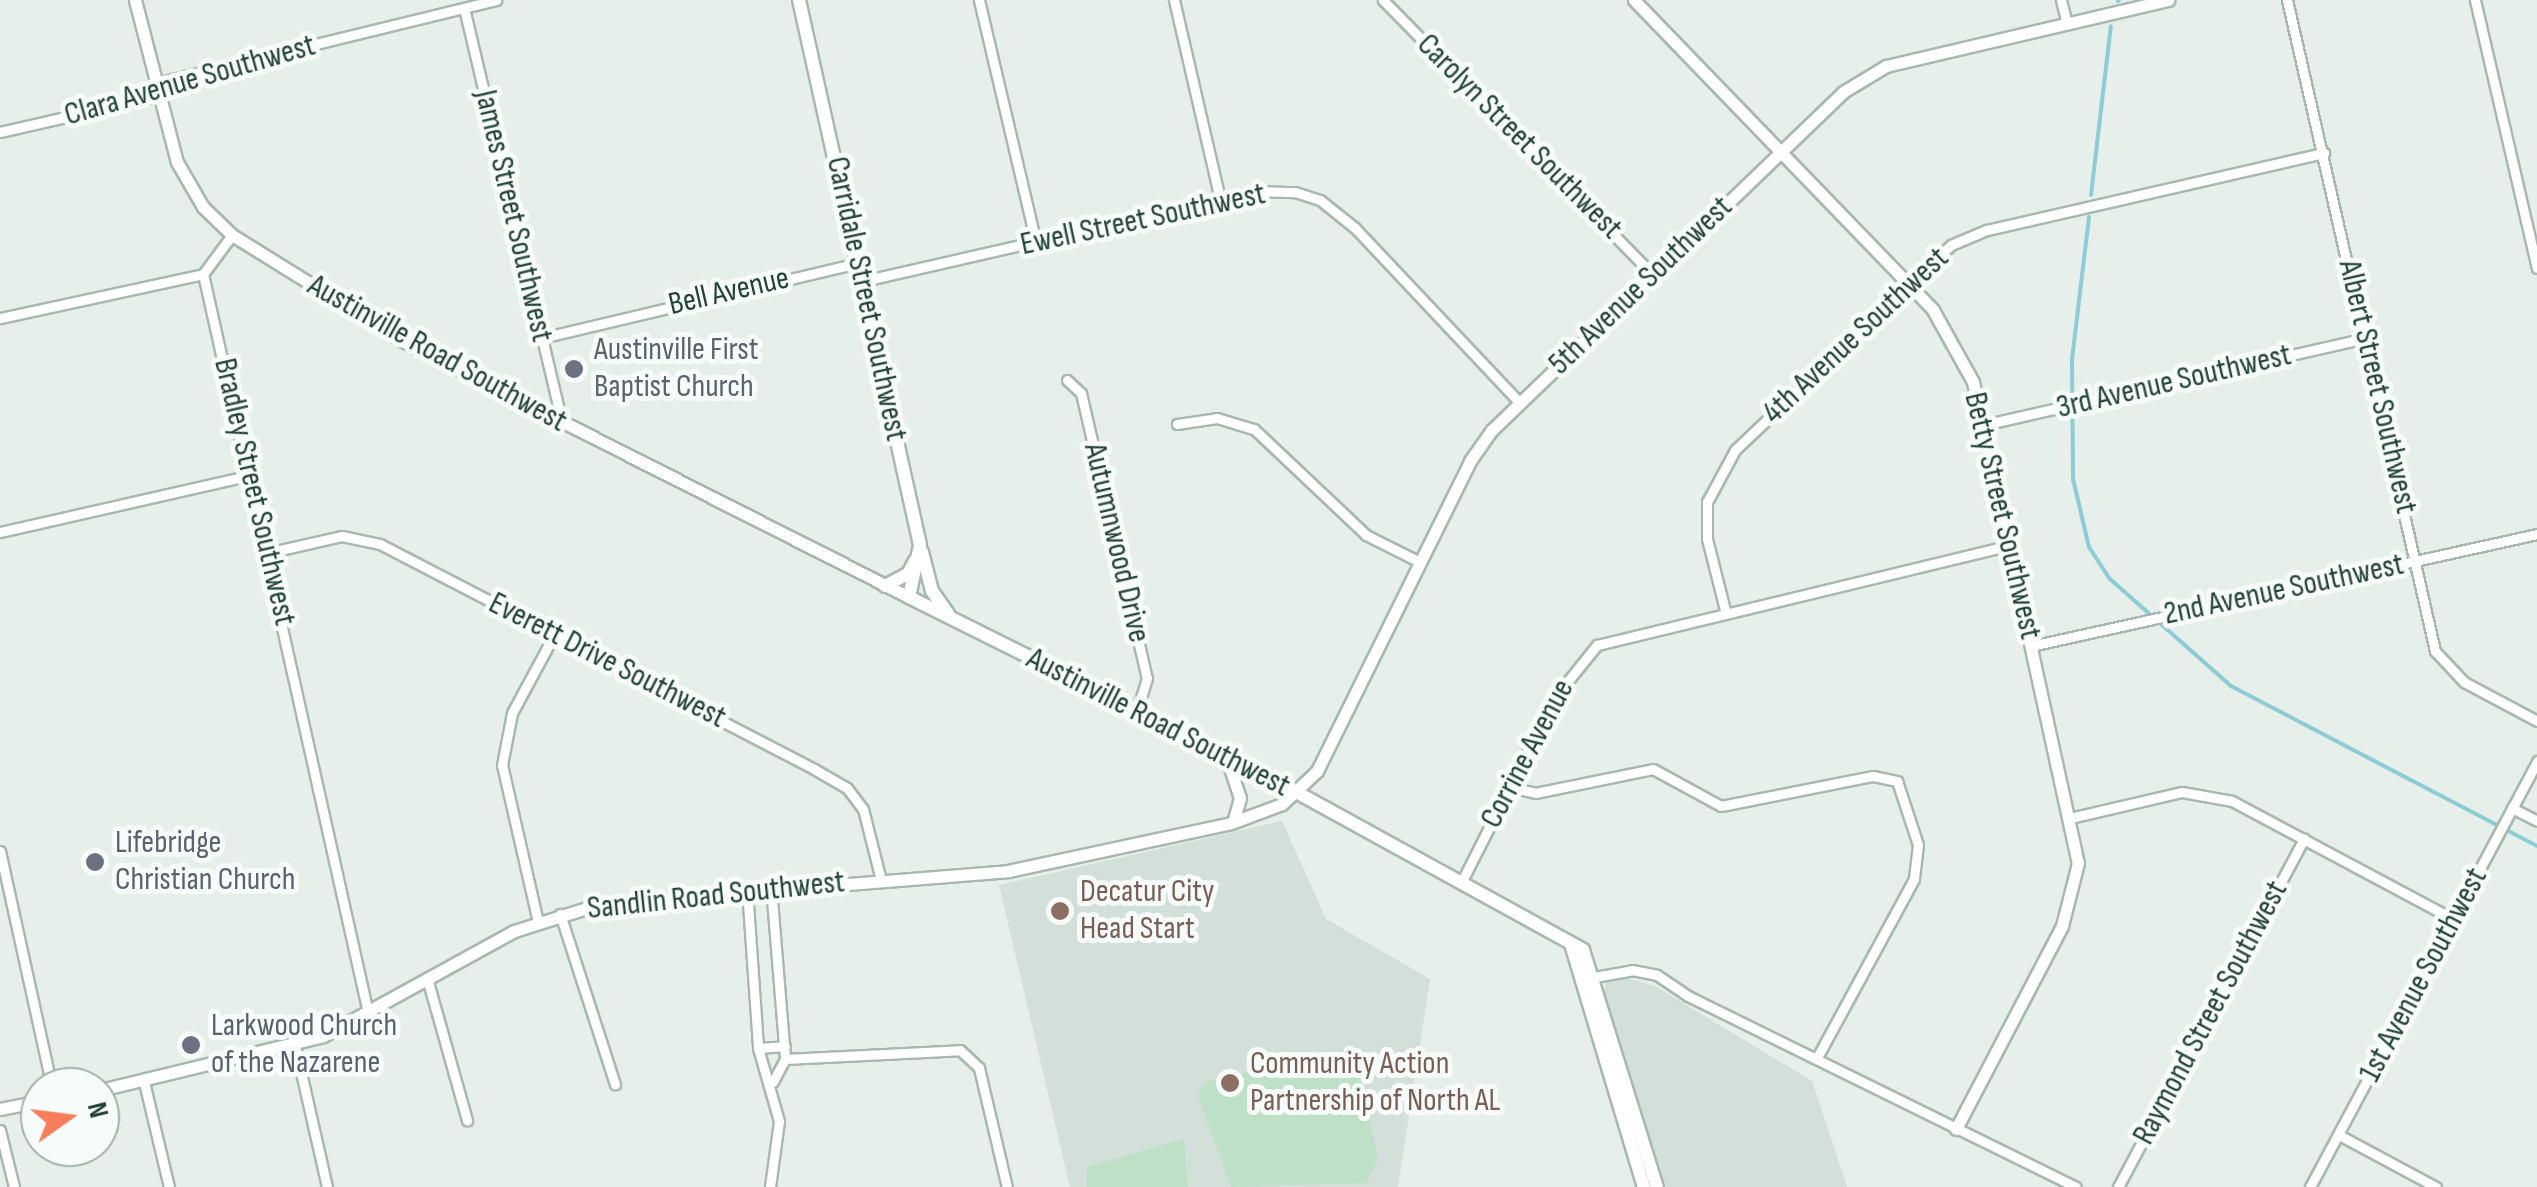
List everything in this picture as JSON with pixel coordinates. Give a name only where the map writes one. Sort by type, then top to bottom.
[{"type":"main road","name":"Carridale Street Southwest","points":[[799,0],[920,544],[909,598]]},
{"type":"main road","points":[[885,586],[908,574],[920,544]]},
{"type":"main road","points":[[920,544],[932,591],[950,618]]},
{"type":"main road","name":"Austinville Road Southwest","points":[[909,598],[1226,756],[1548,925],[1583,950],[1657,1187]]},
{"type":"main road","points":[[1571,944],[1644,1187]]},
{"type":"street","points":[[0,318],[203,274],[232,234],[188,185],[157,96],[135,0]]},
{"type":"street","name":"Clara Avenue Southwest","points":[[0,132],[157,96],[168,80],[496,0]]},
{"type":"street","points":[[980,0],[1036,244]]},
{"type":"street","points":[[1174,0],[1220,200]]},
{"type":"street","name":"Carolyn Street Southwest","points":[[1383,0],[1653,276]]},
{"type":"street","name":"Betty Street Southwest","points":[[1634,0],[1909,284],[1956,343],[1983,425],[2070,818],[2076,890],[1956,1129]]},
{"type":"street","points":[[2061,0],[2066,24]]},
{"type":"street","name":"5th Avenue Southwest","points":[[1298,794],[1317,771],[1470,461],[1520,403],[1843,92],[1886,66],[2168,0]]},
{"type":"street","name":"Albert Street Southwest","points":[[2287,0],[2435,651],[2446,669],[2537,721]]},
{"type":"street","points":[[2475,0],[2537,268]]},
{"type":"street","name":"James Street Southwest","points":[[464,8],[563,424]]},
{"type":"street","name":"4th Avenue Southwest","points":[[1724,610],[1707,538],[1707,502],[1735,450],[1909,284],[1966,237],[2324,153]]},
{"type":"street","name":"Ewell Street Southwest","points":[[863,281],[1270,190],[1320,200],[1355,228],[1520,403]]},
{"type":"street","name":"Austinville Road Southwest","points":[[232,234],[403,341],[909,598]]},
{"type":"street","name":"Bell Avenue","points":[[541,338],[859,263]]},
{"type":"street","name":"Bradley Street Southwest","points":[[203,274],[368,1013]]},
{"type":"street","name":"3rd Avenue Southwest","points":[[1983,425],[2366,338]]},
{"type":"street","name":"Autumnwood Drive","points":[[1067,380],[1082,393],[1146,678],[1136,711]]},
{"type":"street","points":[[1177,424],[1216,418],[1254,429],[1366,535],[1418,561]]},
{"type":"street","points":[[0,532],[250,475]]},
{"type":"street","name":"2nd Avenue Southwest","points":[[2032,646],[2537,534]]},
{"type":"street","name":"Everett Drive Southwest","points":[[267,553],[329,538],[368,540],[846,788],[868,820],[881,880]]},
{"type":"street","name":"Corrine Avenue","points":[[1462,880],[1555,697],[1596,645],[1724,610],[2010,546]]},
{"type":"street","points":[[538,922],[502,765],[512,713],[554,635]]},
{"type":"street","points":[[1226,756],[1240,798],[1230,823]]},
{"type":"street","name":"1st Avenue Southwest","points":[[2310,1187],[2537,762]]},
{"type":"street","points":[[1510,788],[1535,793],[1653,769],[1721,806],[1873,776],[1897,781],[1918,845],[1914,879],[1818,1056]]},
{"type":"street","points":[[2070,818],[2195,792],[2232,801],[2455,920]]},
{"type":"street","name":"Sandlin Road Southwest","points":[[120,1086],[295,1046],[368,1013],[427,978],[560,914],[621,900],[1026,868],[1230,823],[1298,794]]},
{"type":"street","points":[[2512,808],[2537,821]]},
{"type":"street","name":"Raymond Street Southwest","points":[[2118,1187],[2304,839]]},
{"type":"street","points":[[0,851],[48,1067]]},
{"type":"street","points":[[771,888],[785,1046],[785,1058],[773,1082]]},
{"type":"street","points":[[747,889],[758,1048],[773,1082],[779,1121],[770,1187]]},
{"type":"street","points":[[560,914],[614,1084]]},
{"type":"street","points":[[1594,978],[1632,970],[1657,975],[1688,996],[1818,1056],[2076,1187]]},
{"type":"street","points":[[427,978],[467,1120]]},
{"type":"street","points":[[295,1046],[327,1187]]},
{"type":"street","points":[[758,1048],[785,1046]]},
{"type":"street","points":[[785,1058],[960,1050],[979,1068],[1007,1187]]},
{"type":"street","points":[[144,1082],[168,1187]]},
{"type":"street","points":[[0,1130],[14,1187]]},
{"type":"street","points":[[2339,1135],[2436,1187]]},
{"type":"shaded area","name":"Community Action Partnership of North AL","points":[[1282,821],[1326,919],[1430,979],[1398,1187],[1070,1187],[999,885]]},
{"type":"shaded area","points":[[1608,973],[1655,986],[1812,1081],[1847,1187],[1663,1187],[1604,992]]},
{"type":"green space","points":[[1348,1049],[1357,1056],[1378,1159],[1366,1183],[1231,1187],[1198,1096],[1204,1082]]},
{"type":"green space","points":[[1184,1139],[1188,1187],[1086,1187],[1087,1167]]},
{"type":"waterway","points":[[2091,195],[2111,26]]},
{"type":"waterway","points":[[2089,217],[2072,359],[2073,479],[2089,547],[2110,579],[2231,686],[2537,846]]},
{"type":"place","name":"Austinville First Baptist Church","points":[[574,369]]},
{"type":"place","name":"Lifebridge Christian Church","points":[[95,862]]},
{"type":"place","name":"Decatur City Head Start","points":[[1060,911]]},
{"type":"place","name":"Larkwood Church of the Nazarene","points":[[191,1045]]},
{"type":"place","name":"Community Action Partnership of North AL","points":[[1230,1083]]}]
